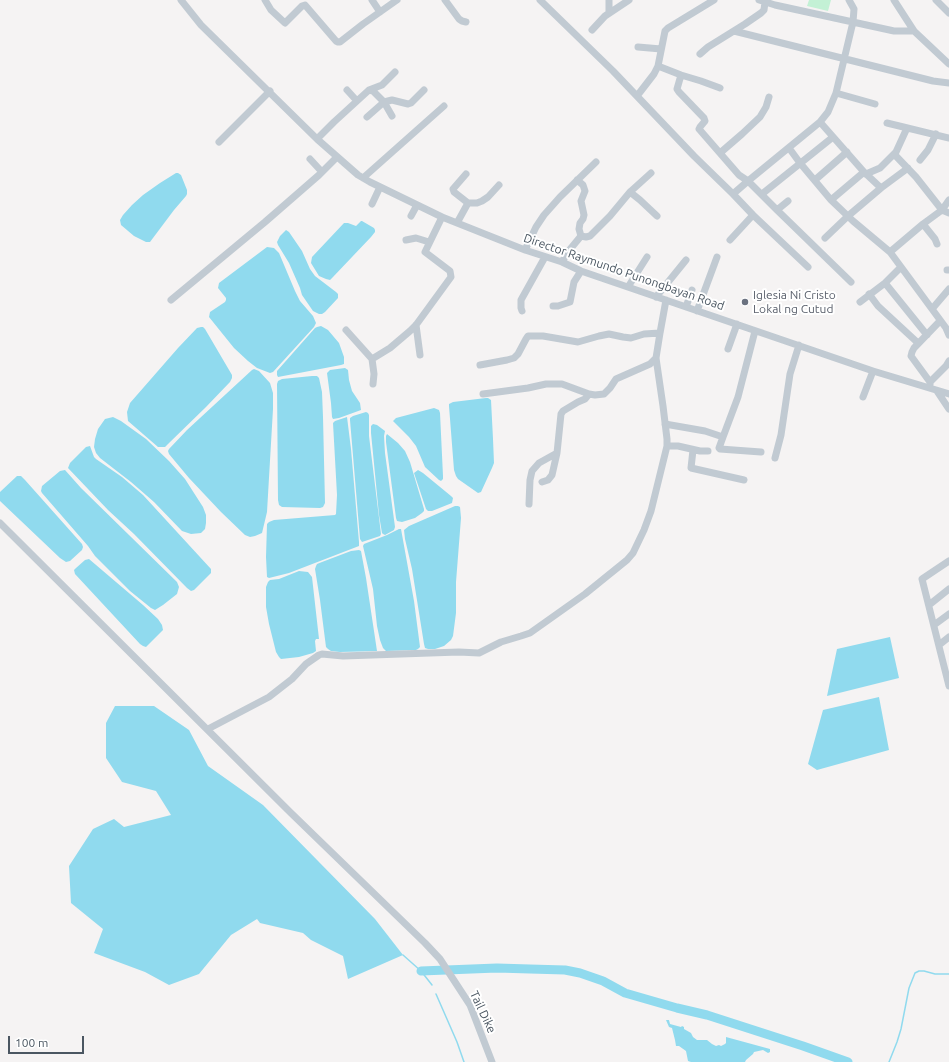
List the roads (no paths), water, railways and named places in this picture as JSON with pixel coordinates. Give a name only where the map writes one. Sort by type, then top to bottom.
[{"type":"street","name":"Director Raymundo Punongbayan Road","points":[[181,0],[201,25],[270,91],[317,139],[358,175],[380,187],[442,217],[525,250],[562,262],[581,271],[873,371],[932,387],[949,394]]},
{"type":"street","points":[[265,0],[271,10],[286,23],[302,6],[305,5],[336,42],[340,42],[362,24],[397,0]]},
{"type":"street","points":[[372,0],[380,12]]},
{"type":"street","points":[[445,0],[459,19],[466,22]]},
{"type":"street","points":[[540,0],[608,66],[753,215],[808,266]]},
{"type":"street","points":[[609,0],[609,12]]},
{"type":"street","points":[[592,30],[604,16],[628,0]]},
{"type":"street","points":[[637,96],[654,74],[658,66],[665,31],[714,0]]},
{"type":"street","points":[[733,194],[820,122],[828,112],[836,94],[853,22],[854,9],[849,0]]},
{"type":"street","points":[[894,0],[914,31],[949,64]]},
{"type":"street","points":[[936,0],[949,13]]},
{"type":"street","points":[[700,54],[708,46],[761,13],[764,10],[762,1],[894,31],[914,31]]},
{"type":"street","points":[[734,31],[933,81],[949,83]]},
{"type":"street","points":[[638,46],[661,49]]},
{"type":"street","points":[[658,66],[720,88]]},
{"type":"street","points":[[317,139],[369,90],[382,85],[396,72]]},
{"type":"street","points":[[681,75],[677,89],[704,118],[705,121],[699,130],[739,175],[762,194],[851,282]]},
{"type":"street","points":[[347,90],[357,101]]},
{"type":"street","points":[[369,90],[373,91],[384,102],[392,116]]},
{"type":"street","points":[[367,117],[384,102],[392,100],[409,104],[424,90]]},
{"type":"street","points":[[219,142],[270,91]]},
{"type":"street","points":[[836,94],[874,104]]},
{"type":"street","points":[[720,153],[760,117],[766,107],[769,97]]},
{"type":"street","points":[[363,178],[444,106]]},
{"type":"street","points":[[820,122],[865,173],[881,188]]},
{"type":"street","points":[[887,123],[949,138]]},
{"type":"street","points":[[831,200],[865,173],[880,168],[896,152],[907,128]]},
{"type":"street","points":[[920,160],[928,150],[936,134]]},
{"type":"street","points":[[762,194],[832,137]]},
{"type":"street","points":[[789,148],[831,200],[890,252],[946,328],[949,335]]},
{"type":"street","points":[[815,180],[846,152]]},
{"type":"street","points":[[894,154],[908,168],[942,210],[949,213]]},
{"type":"street","points":[[171,300],[266,222],[337,157]]},
{"type":"street","points":[[310,159],[322,172]]},
{"type":"street","points":[[525,250],[536,226],[544,215],[596,162]]},
{"type":"street","points":[[825,238],[881,188],[908,168]]},
{"type":"street","points":[[581,236],[590,236],[610,216],[630,192],[651,172]]},
{"type":"street","points":[[466,174],[453,189],[454,192],[468,202],[477,203],[482,201],[499,185]]},
{"type":"street","points":[[577,180],[583,185],[585,191],[581,201],[584,215],[584,219],[580,223],[579,229],[581,236]]},
{"type":"street","points":[[372,204],[380,187]]},
{"type":"street","points":[[630,192],[657,216]]},
{"type":"street","points":[[890,252],[942,210],[949,200]]},
{"type":"street","points":[[777,210],[788,201]]},
{"type":"street","points":[[457,223],[468,202]]},
{"type":"street","points":[[411,216],[417,205]]},
{"type":"street","points":[[730,240],[753,215]]},
{"type":"street","points":[[372,360],[390,348],[416,325],[451,277],[450,271],[425,254],[429,242],[442,217]]},
{"type":"street","points":[[923,224],[935,239],[937,244]]},
{"type":"street","points":[[562,262],[567,253],[581,236]]},
{"type":"street","points":[[406,240],[416,238],[429,242]]},
{"type":"street","points":[[522,311],[521,300],[545,257]]},
{"type":"street","points":[[628,287],[647,257]]},
{"type":"street","points":[[697,311],[717,257]]},
{"type":"street","points":[[656,297],[686,260]]},
{"type":"street","points":[[860,302],[885,283],[901,268]]},
{"type":"street","points":[[553,306],[570,302],[574,282],[581,271]]},
{"type":"street","points":[[885,283],[926,335]]},
{"type":"street","points":[[932,309],[949,289]]},
{"type":"street","points":[[686,307],[692,290]]},
{"type":"street","points":[[870,294],[878,306],[918,343]]},
{"type":"street","points":[[208,729],[268,697],[292,679],[306,664],[322,654],[343,656],[458,652],[479,653],[501,642],[530,633],[585,594],[628,560],[637,546],[651,511],[667,446],[656,358],[666,300]]},
{"type":"street","points":[[940,321],[918,343],[911,356],[949,409]]},
{"type":"street","points":[[728,349],[736,324]]},
{"type":"street","points":[[416,325],[420,355]]},
{"type":"street","points":[[346,330],[372,360],[374,374],[373,384]]},
{"type":"street","points":[[756,331],[737,401],[719,448],[761,452]]},
{"type":"street","points":[[480,364],[514,358],[518,354],[528,336],[543,336],[578,342],[609,334],[622,338],[631,338],[644,334],[660,333]]},
{"type":"street","points":[[775,458],[790,374],[799,345]]},
{"type":"street","points":[[483,394],[546,384],[562,384],[595,396],[604,394],[616,379],[650,364],[656,358]]},
{"type":"street","points":[[932,387],[949,361]]},
{"type":"street","points":[[863,397],[873,371]]},
{"type":"street","points":[[542,482],[548,480],[552,475],[557,453],[561,414],[563,410],[585,399],[589,394]]},
{"type":"street","points":[[665,424],[704,431],[723,437]]},
{"type":"street","points":[[667,446],[678,446],[693,450],[708,451]]},
{"type":"street","points":[[693,450],[691,468],[744,480]]},
{"type":"street","points":[[529,504],[532,471],[539,463],[557,453]]},
{"type":"street","name":"Tail Dike","points":[[0,523],[440,959],[470,1005],[492,1062]]},
{"type":"street","points":[[949,561],[922,579],[939,645],[946,663],[949,686]]},
{"type":"street","points":[[929,605],[949,589]]},
{"type":"street","points":[[934,625],[949,614]]},
{"type":"street","points":[[939,645],[949,637]]},
{"type":"water","points":[[176,173],[181,175],[187,190],[186,196],[150,242],[146,242],[134,236],[121,225],[120,220],[123,215],[143,195]]},
{"type":"water","points":[[361,221],[374,228],[375,232],[330,280],[319,276],[311,263],[312,257],[344,223],[356,226]]},
{"type":"water","points":[[286,230],[302,251],[310,269],[315,276],[338,294],[338,298],[322,314],[313,311],[302,295],[289,263],[278,245],[277,242],[280,236]]},
{"type":"water","points":[[267,247],[274,248],[279,253],[300,301],[313,316],[316,323],[273,372],[270,373],[257,368],[248,361],[234,348],[209,317],[210,312],[226,300],[218,288],[219,283]]},
{"type":"water","points":[[321,326],[328,330],[339,343],[344,357],[344,364],[278,377],[277,371],[315,328]]},
{"type":"water","points":[[201,327],[205,329],[232,375],[232,378],[206,407],[165,447],[158,447],[128,421],[127,412],[130,403],[178,348],[197,328]]},
{"type":"water","points":[[345,368],[348,370],[352,391],[360,403],[361,410],[333,419],[327,373],[330,370]]},
{"type":"water","points":[[254,369],[259,371],[270,383],[273,393],[273,409],[267,512],[262,533],[250,537],[245,535],[221,512],[189,478],[168,451],[187,430]]},
{"type":"water","points":[[317,376],[319,378],[322,392],[325,503],[323,507],[320,508],[282,507],[279,505],[278,500],[277,384],[278,381],[282,379]]},
{"type":"water","points":[[488,398],[491,400],[494,463],[481,492],[478,493],[458,479],[454,470],[449,404],[453,402]]},
{"type":"water","points":[[434,408],[439,410],[440,413],[443,476],[441,481],[425,467],[416,446],[393,421],[396,418]]},
{"type":"water","points":[[366,412],[369,415],[369,436],[381,534],[380,536],[362,542],[360,539],[350,418]]},
{"type":"water","points":[[113,417],[146,439],[185,479],[203,507],[206,515],[205,529],[201,533],[191,534],[182,531],[154,502],[100,458],[96,453],[94,447],[98,429],[105,419]]},
{"type":"water","points":[[347,417],[359,546],[289,573],[269,578],[267,577],[266,557],[267,524],[269,522],[274,520],[336,514],[337,495],[333,423]]},
{"type":"water","points":[[373,424],[385,431],[385,453],[395,527],[394,530],[385,535],[382,533],[379,515],[371,433],[371,426]]},
{"type":"water","points":[[387,434],[405,451],[410,462],[424,509],[422,513],[415,518],[402,522],[397,521],[396,518],[386,442]]},
{"type":"water","points":[[90,446],[94,457],[122,477],[143,495],[211,569],[211,573],[194,590],[191,591],[187,588],[68,468],[70,463],[86,447]]},
{"type":"water","points":[[65,470],[81,488],[177,582],[179,587],[177,594],[155,610],[130,591],[95,556],[41,491],[42,486],[60,471]]},
{"type":"water","points":[[418,470],[451,496],[453,498],[452,503],[432,511],[428,511],[414,473]]},
{"type":"water","points":[[17,476],[21,476],[25,480],[82,544],[82,550],[70,561],[66,562],[60,558],[0,501],[0,492]]},
{"type":"water","points":[[455,506],[460,507],[461,518],[456,582],[456,613],[453,636],[444,646],[435,649],[428,649],[425,648],[424,644],[404,530],[409,526]]},
{"type":"water","points":[[401,529],[414,601],[420,647],[416,650],[386,651],[380,640],[373,589],[363,546],[364,544]]},
{"type":"water","points":[[351,551],[361,551],[366,578],[377,651],[331,651],[326,647],[315,569],[317,564]]},
{"type":"water","points":[[89,559],[143,605],[158,619],[162,625],[163,630],[146,647],[140,644],[75,574],[74,570],[85,560]]},
{"type":"water","points":[[299,571],[308,572],[312,577],[319,639],[316,639],[315,641],[316,651],[313,653],[299,657],[281,659],[276,652],[269,624],[266,607],[266,587],[270,580],[279,579]]},
{"type":"water","points":[[890,637],[899,678],[827,696],[837,649]]},
{"type":"water","points":[[879,697],[889,750],[817,770],[808,764],[823,710]]},
{"type":"water","points":[[115,706],[154,706],[189,730],[208,766],[263,805],[375,919],[403,955],[348,979],[343,956],[311,940],[303,933],[260,923],[257,919],[231,935],[199,974],[169,985],[145,972],[94,953],[103,929],[71,903],[69,866],[93,829],[114,819],[124,827],[171,815],[156,791],[122,782],[106,758],[106,723]]},
{"type":"water","points":[[666,1020],[669,1020],[670,1024],[684,1027],[684,1029],[691,1033],[697,1040],[707,1040],[716,1046],[725,1044],[726,1037],[770,1049],[770,1052],[768,1053],[763,1050],[754,1052],[745,1062],[691,1062],[688,1061],[686,1051],[679,1046],[676,1046],[672,1028],[669,1027]]},
{"type":"waterway","points":[[403,955],[421,971],[432,985]]},
{"type":"waterway","points":[[421,971],[497,968],[565,970],[580,973],[603,981],[625,993],[707,1015],[848,1062]]},
{"type":"waterway","points":[[889,1062],[901,1029],[909,988],[915,973],[924,971],[935,974],[949,974]]},
{"type":"waterway","points":[[436,994],[464,1062]]},
{"type":"place","name":"Iglesia Ni Cristo Lokal ng Cutud","points":[[745,302]]}]
